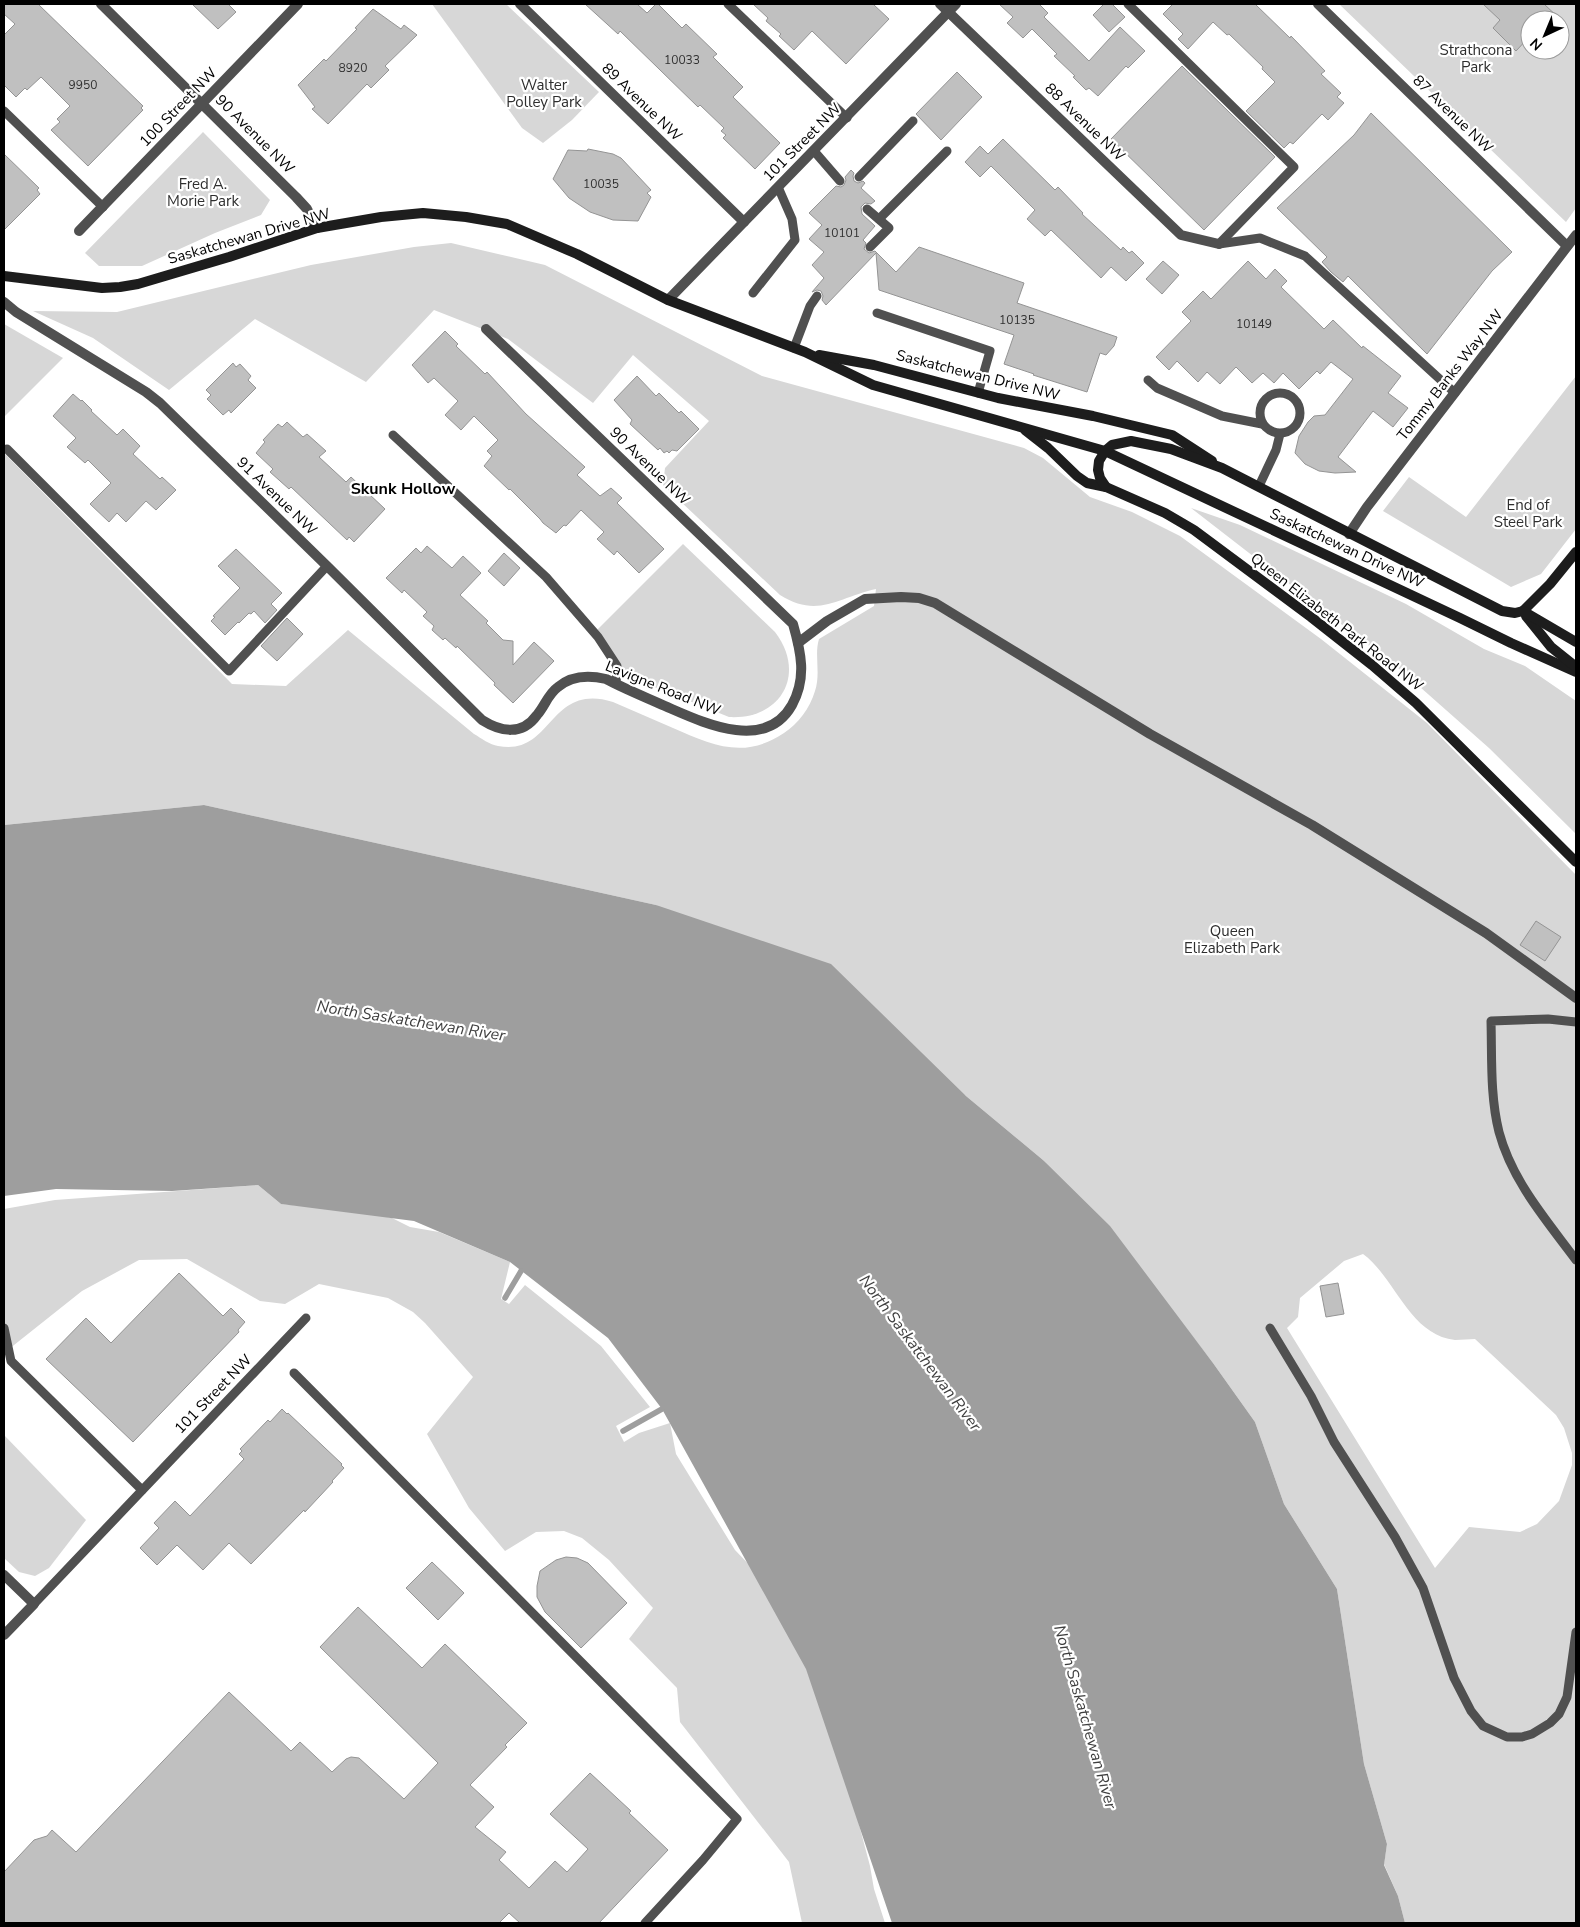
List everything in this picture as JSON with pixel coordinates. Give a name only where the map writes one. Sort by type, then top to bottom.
[{"type":"main road","name":"Saskatchewan Drive NW","points":[[4,276],[102,288],[120,287],[138,284],[220,260],[317,228],[381,217],[423,213],[466,217],[507,224],[577,254],[668,300],[806,352],[873,384],[1105,450],[1576,672]]},
{"type":"main road","name":"Saskatchewan Drive NW","points":[[806,352],[874,365],[978,393],[1172,435],[1222,468]]},
{"type":"main road","name":"Queen Elizabeth Park Road NW","points":[[1016,425],[1048,448],[1087,483],[1106,487],[1165,513],[1194,530],[1372,665],[1416,704],[1576,862]]},
{"type":"main road","name":"Saskatchewan Drive NW","points":[[1105,450],[1112,445],[1131,440],[1171,449],[1222,468],[1502,611],[1515,613],[1523,611],[1576,642]]},
{"type":"main road","points":[[1105,450],[1099,461],[1098,470],[1100,478],[1106,487]]},
{"type":"main road","points":[[1576,552],[1550,584],[1523,611],[1551,647],[1576,667]]},
{"type":"street","name":"90 Avenue NW","points":[[101,4],[296,196],[307,209],[317,228]]},
{"type":"street","name":"100 Street NW","points":[[79,231],[298,4]]},
{"type":"street","name":"89 Avenue NW","points":[[520,4],[744,222]]},
{"type":"street","name":"88 Avenue NW","points":[[940,4],[1181,235],[1219,244]]},
{"type":"street","name":"101 Street NW","points":[[668,300],[956,4]]},
{"type":"street","name":"87 Avenue NW","points":[[1318,4],[1568,246]]},
{"type":"street","name":"Tommy Banks Way NW","points":[[1349,534],[1367,507],[1576,235]]},
{"type":"street","name":"91 Avenue NW","points":[[4,302],[16,312],[146,392],[327,566],[482,720],[500,730],[510,730]]},
{"type":"street","name":"90 Avenue NW","points":[[486,329],[792,624]]},
{"type":"street","points":[[798,643],[827,621],[865,599],[919,598],[935,603],[1150,734],[1312,825],[1486,933],[1576,998]]},
{"type":"street","name":"Lavigne Road NW","points":[[510,730],[530,724],[537,717],[548,696],[557,687],[568,680],[593,676],[606,679],[702,722],[730,730],[755,731],[779,720],[789,710],[802,683],[798,643],[792,624]]},
{"type":"street","points":[[4,1575],[34,1604]]},
{"type":"street","name":"101 Street NW","points":[[4,1635],[34,1604]]},
{"type":"lane","points":[[728,4],[847,118]]},
{"type":"lane","points":[[1128,4],[1294,167],[1219,244]]},
{"type":"lane","points":[[4,111],[103,206]]},
{"type":"lane","points":[[858,177],[913,121]]},
{"type":"lane","points":[[814,151],[840,182]]},
{"type":"lane","points":[[879,219],[947,151]]},
{"type":"lane","points":[[753,293],[795,240],[792,219],[778,187]]},
{"type":"lane","points":[[867,208],[889,228],[870,247]]},
{"type":"lane","points":[[1219,244],[1260,238],[1305,256],[1455,393]]},
{"type":"lane","points":[[794,348],[810,306],[817,296]]},
{"type":"lane","points":[[877,313],[990,351],[978,393]]},
{"type":"lane","points":[[1148,380],[1156,388],[1222,416],[1262,424]]},
{"type":"lane","points":[[1276,393],[1289,394],[1298,404],[1300,416],[1293,429],[1280,434],[1267,429],[1262,424],[1259,411],[1265,399],[1276,393]]},
{"type":"lane","points":[[1259,486],[1276,450],[1280,434]]},
{"type":"lane","points":[[393,435],[546,577],[598,637],[612,658],[617,666],[616,684]]},
{"type":"lane","points":[[7,449],[229,671],[327,566]]},
{"type":"lane","points":[[1576,1022],[1548,1019],[1491,1021],[1495,1105],[1502,1142],[1511,1165],[1524,1188],[1576,1260]]},
{"type":"lane","name":"101 Street NW","points":[[34,1604],[306,1318]]},
{"type":"lane","points":[[4,1328],[11,1361],[142,1490]]},
{"type":"lane","points":[[1270,1328],[1310,1396],[1334,1442],[1395,1537],[1423,1588],[1454,1678],[1471,1711],[1483,1726],[1508,1737],[1522,1737],[1532,1734],[1550,1723],[1558,1714],[1567,1697],[1576,1632]]},
{"type":"lane","points":[[294,1373],[737,1819],[703,1860],[645,1923]]},
{"type":"green space","name":"Walter Polley Park","points":[[432,4],[506,4],[599,92],[572,120],[543,143],[522,128]]},
{"type":"green space","name":"Strathcona Park","points":[[1339,4],[1576,4],[1576,208],[1566,222]]},
{"type":"green space","name":"Fred A. Morie Park","points":[[203,132],[270,200],[261,215],[215,233],[142,266],[99,266],[85,253]]},
{"type":"green space","name":"Queen Elizabeth Park","points":[[451,243],[545,265],[762,376],[1024,448],[1043,458],[1090,497],[1132,512],[1180,536],[1321,639],[1427,723],[1576,875],[1576,1923],[1405,1923],[1398,1896],[1384,1864],[1387,1844],[1364,1764],[1337,1589],[1284,1504],[1255,1422],[1176,1315],[1043,1160],[966,1096],[656,905],[204,805],[4,825],[4,453],[232,684],[286,686],[348,630],[474,734],[498,746],[516,746],[530,741],[563,710],[575,702],[592,699],[613,702],[701,740],[728,747],[742,748],[769,741],[784,733],[803,715],[813,697],[817,684],[819,639],[874,606],[876,589],[817,606],[794,602],[780,595],[663,485],[665,468],[709,421],[633,355],[593,403],[508,339],[434,310],[366,382],[255,319],[169,390],[93,338],[33,311],[117,312],[311,265],[414,247]],"holes":[[[1363,1254],[1374,1264],[1414,1317],[1426,1328],[1439,1336],[1455,1340],[1475,1339],[1556,1415],[1564,1428],[1572,1453],[1572,1465],[1559,1501],[1537,1524],[1520,1532],[1469,1527],[1435,1568],[1287,1328],[1298,1317],[1300,1298],[1344,1261]]]},
{"type":"green space","points":[[4,324],[63,358],[4,417]]},
{"type":"green space","name":"End of Steel Park","points":[[1576,376],[1576,529],[1541,574],[1511,587],[1383,511],[1409,477],[1466,517]]},
{"type":"green space","points":[[1191,508],[1240,525],[1406,604],[1484,649],[1525,666],[1576,701],[1576,834],[1489,748],[1403,672]]},
{"type":"green space","points":[[683,544],[775,632],[784,648],[789,663],[788,678],[784,691],[775,702],[763,711],[747,716],[729,717],[632,678],[592,635]]},
{"type":"green space","points":[[258,1185],[281,1204],[358,1211],[392,1218],[410,1227],[439,1232],[510,1262],[501,1299],[509,1304],[525,1285],[601,1346],[650,1407],[616,1426],[624,1442],[639,1433],[670,1423],[676,1454],[735,1550],[759,1575],[799,1647],[853,1802],[870,1866],[874,1889],[885,1923],[802,1923],[789,1862],[680,1722],[677,1688],[629,1639],[653,1608],[609,1560],[582,1538],[564,1531],[536,1532],[505,1551],[469,1508],[427,1434],[473,1377],[413,1312],[388,1298],[319,1284],[285,1304],[260,1301],[187,1259],[139,1260],[82,1291],[4,1353],[4,1209],[55,1200]]},
{"type":"green space","points":[[4,1435],[86,1520],[49,1568],[35,1576],[19,1572],[4,1558]]},
{"type":"water","name":"North Saskatchewan River","points":[[204,805],[656,905],[831,964],[966,1096],[1043,1160],[1110,1226],[1255,1422],[1284,1504],[1337,1589],[1364,1764],[1387,1844],[1384,1865],[1398,1896],[1405,1923],[892,1923],[806,1669],[662,1409],[608,1338],[510,1262],[414,1221],[281,1204],[258,1185],[172,1191],[56,1189],[4,1196],[4,825]]},
{"type":"building","points":[[4,4],[38,4],[143,106],[141,108],[143,110],[88,166],[51,130],[60,122],[57,119],[70,106],[41,77],[16,97],[4,85],[4,35],[15,24],[4,14]]},
{"type":"building","points":[[192,4],[228,4],[236,12],[218,29]]},
{"type":"building","points":[[585,4],[637,4],[647,13],[658,4],[682,28],[686,24],[717,54],[713,57],[743,87],[733,97],[780,143],[755,169],[723,138],[726,135],[721,131],[724,128],[700,105],[698,107],[620,31],[618,34]]},
{"type":"building","points":[[753,4],[873,4],[889,19],[846,64],[812,31],[794,50],[779,36],[781,34],[766,21],[768,18]]},
{"type":"building","points":[[999,4],[1039,4],[1048,13],[1044,17],[1089,61],[1120,27],[1145,51],[1128,68],[1126,66],[1098,96],[1089,88],[1086,90],[1073,77],[1075,76],[1054,56],[1057,54],[1032,29],[1023,38],[1007,23],[1013,17]]},
{"type":"building","points":[[1104,4],[1112,4],[1125,17],[1109,32],[1093,15]]},
{"type":"building","points":[[1173,4],[1255,4],[1290,38],[1291,36],[1325,71],[1321,74],[1341,93],[1337,97],[1344,103],[1328,120],[1322,114],[1293,144],[1290,142],[1284,148],[1246,111],[1275,82],[1262,69],[1263,67],[1229,34],[1227,35],[1213,22],[1188,49],[1178,39],[1183,34],[1163,14]]},
{"type":"building","points":[[1483,4],[1544,4],[1550,10],[1520,10],[1520,47],[1516,51],[1493,28],[1500,20]]},
{"type":"building","points":[[373,9],[401,29],[404,25],[417,35],[385,66],[389,70],[371,88],[367,84],[328,124],[312,109],[315,107],[298,85],[324,59],[326,61],[357,29],[355,28]]},
{"type":"building","points":[[1182,66],[1275,157],[1204,230],[1111,139]]},
{"type":"building","points":[[957,72],[982,97],[941,140],[916,114]]},
{"type":"building","points":[[1371,113],[1512,252],[1492,271],[1427,354],[1348,276],[1343,282],[1331,272],[1322,262],[1327,257],[1277,208],[1354,135]]},
{"type":"building","points":[[1003,139],[1055,190],[1058,187],[1082,214],[1121,250],[1123,247],[1129,253],[1132,251],[1144,263],[1126,281],[1111,267],[1101,278],[1051,230],[1045,236],[1027,219],[1035,210],[991,166],[980,177],[965,162],[980,146],[988,154]]},
{"type":"building","points":[[588,149],[613,154],[621,158],[651,190],[647,193],[651,197],[638,221],[613,220],[590,212],[569,198],[553,179],[568,150],[587,151]]},
{"type":"building","points":[[4,154],[39,188],[37,190],[40,194],[4,230]]},
{"type":"building","points":[[851,170],[854,173],[854,181],[858,183],[863,181],[865,183],[861,188],[875,201],[871,204],[865,203],[861,207],[862,214],[875,226],[863,240],[866,243],[864,249],[869,253],[875,251],[896,272],[919,247],[1024,283],[1017,303],[1117,337],[1114,346],[1106,355],[1100,353],[1087,392],[1004,364],[1014,335],[879,290],[876,253],[826,305],[822,300],[821,291],[812,292],[824,278],[812,265],[824,252],[809,239],[822,225],[809,213],[836,186],[841,187],[844,185],[845,177]]},
{"type":"building","points":[[1163,261],[1179,275],[1162,294],[1146,279]]},
{"type":"building","points":[[1248,261],[1266,279],[1275,269],[1287,281],[1281,287],[1324,329],[1333,320],[1362,348],[1363,346],[1401,376],[1388,393],[1408,408],[1393,427],[1373,411],[1338,457],[1356,472],[1335,473],[1319,471],[1305,464],[1295,453],[1299,436],[1308,422],[1314,416],[1325,415],[1353,379],[1331,362],[1320,374],[1317,371],[1299,389],[1283,373],[1274,383],[1263,373],[1252,383],[1236,367],[1220,384],[1207,372],[1198,382],[1177,361],[1169,370],[1156,357],[1191,321],[1182,312],[1203,291],[1211,299]]},
{"type":"building","points":[[445,331],[458,344],[456,346],[485,374],[487,372],[526,414],[585,467],[577,475],[600,496],[611,488],[622,498],[617,503],[664,549],[639,573],[617,551],[614,555],[597,539],[604,532],[581,510],[566,526],[564,525],[556,533],[543,523],[510,489],[484,466],[492,456],[487,451],[498,440],[474,416],[461,430],[445,415],[458,401],[434,378],[428,383],[412,365]]},
{"type":"building","points":[[233,363],[236,367],[240,364],[251,376],[248,380],[256,388],[231,413],[229,410],[223,415],[207,399],[211,395],[206,390]]},
{"type":"building","points":[[637,376],[656,396],[659,393],[699,429],[677,451],[672,450],[669,453],[667,451],[664,453],[660,448],[658,450],[630,424],[632,420],[614,400]]},
{"type":"building","points":[[73,394],[82,400],[117,435],[123,429],[140,446],[133,454],[160,479],[162,477],[176,490],[156,510],[146,501],[126,522],[117,513],[109,522],[90,504],[111,483],[88,460],[85,463],[67,447],[76,438],[53,416]]},
{"type":"building","points":[[287,422],[303,437],[307,434],[326,451],[319,457],[346,482],[351,477],[385,509],[354,542],[349,537],[347,540],[291,487],[289,489],[270,472],[273,469],[256,453],[265,442],[263,440],[278,424],[282,427]]},
{"type":"building","points":[[427,546],[452,568],[463,556],[481,573],[460,595],[488,621],[486,623],[503,640],[513,641],[513,665],[534,642],[554,661],[513,703],[457,646],[456,648],[445,638],[443,640],[432,630],[434,626],[423,616],[427,612],[404,590],[402,593],[386,578],[416,548],[421,553]]},
{"type":"building","points":[[236,549],[282,593],[271,604],[277,610],[265,623],[254,611],[238,622],[225,635],[211,621],[215,617],[213,616],[240,588],[218,566]]},
{"type":"building","points":[[504,553],[520,568],[504,586],[488,571]]},
{"type":"building","points":[[287,618],[303,634],[277,661],[261,646]]},
{"type":"building","points":[[1536,921],[1561,937],[1545,961],[1520,945]]},
{"type":"building","points":[[179,1273],[223,1316],[231,1308],[245,1322],[238,1330],[239,1332],[133,1442],[46,1359],[86,1318],[111,1343]]},
{"type":"building","points":[[1338,1283],[1344,1314],[1326,1317],[1320,1286]]},
{"type":"building","points":[[282,1409],[342,1464],[344,1468],[333,1482],[251,1564],[229,1543],[203,1570],[177,1545],[157,1565],[140,1548],[159,1528],[154,1523],[175,1501],[190,1516],[244,1459],[239,1454],[242,1451],[240,1449],[268,1420],[270,1422]]},
{"type":"building","points":[[566,1557],[577,1558],[588,1563],[627,1603],[581,1648],[545,1612],[537,1597],[540,1571],[556,1560]]},
{"type":"building","points":[[432,1562],[464,1593],[438,1620],[406,1588]]},
{"type":"building","points":[[358,1607],[422,1668],[445,1644],[527,1723],[505,1745],[507,1747],[470,1785],[494,1807],[475,1827],[506,1852],[499,1860],[529,1888],[555,1861],[567,1872],[588,1849],[550,1814],[590,1773],[631,1811],[629,1813],[668,1850],[599,1923],[520,1923],[509,1913],[499,1923],[4,1923],[4,1872],[34,1840],[47,1836],[52,1830],[76,1852],[229,1692],[291,1751],[300,1742],[332,1772],[346,1759],[351,1757],[359,1758],[404,1799],[438,1763],[320,1647]]},
{"type":"waterway","points":[[505,1298],[521,1271]]},
{"type":"waterway","points":[[623,1431],[662,1409]]},
{"type":"district","name":"Skunk Hollow","points":[[403,489]]}]
